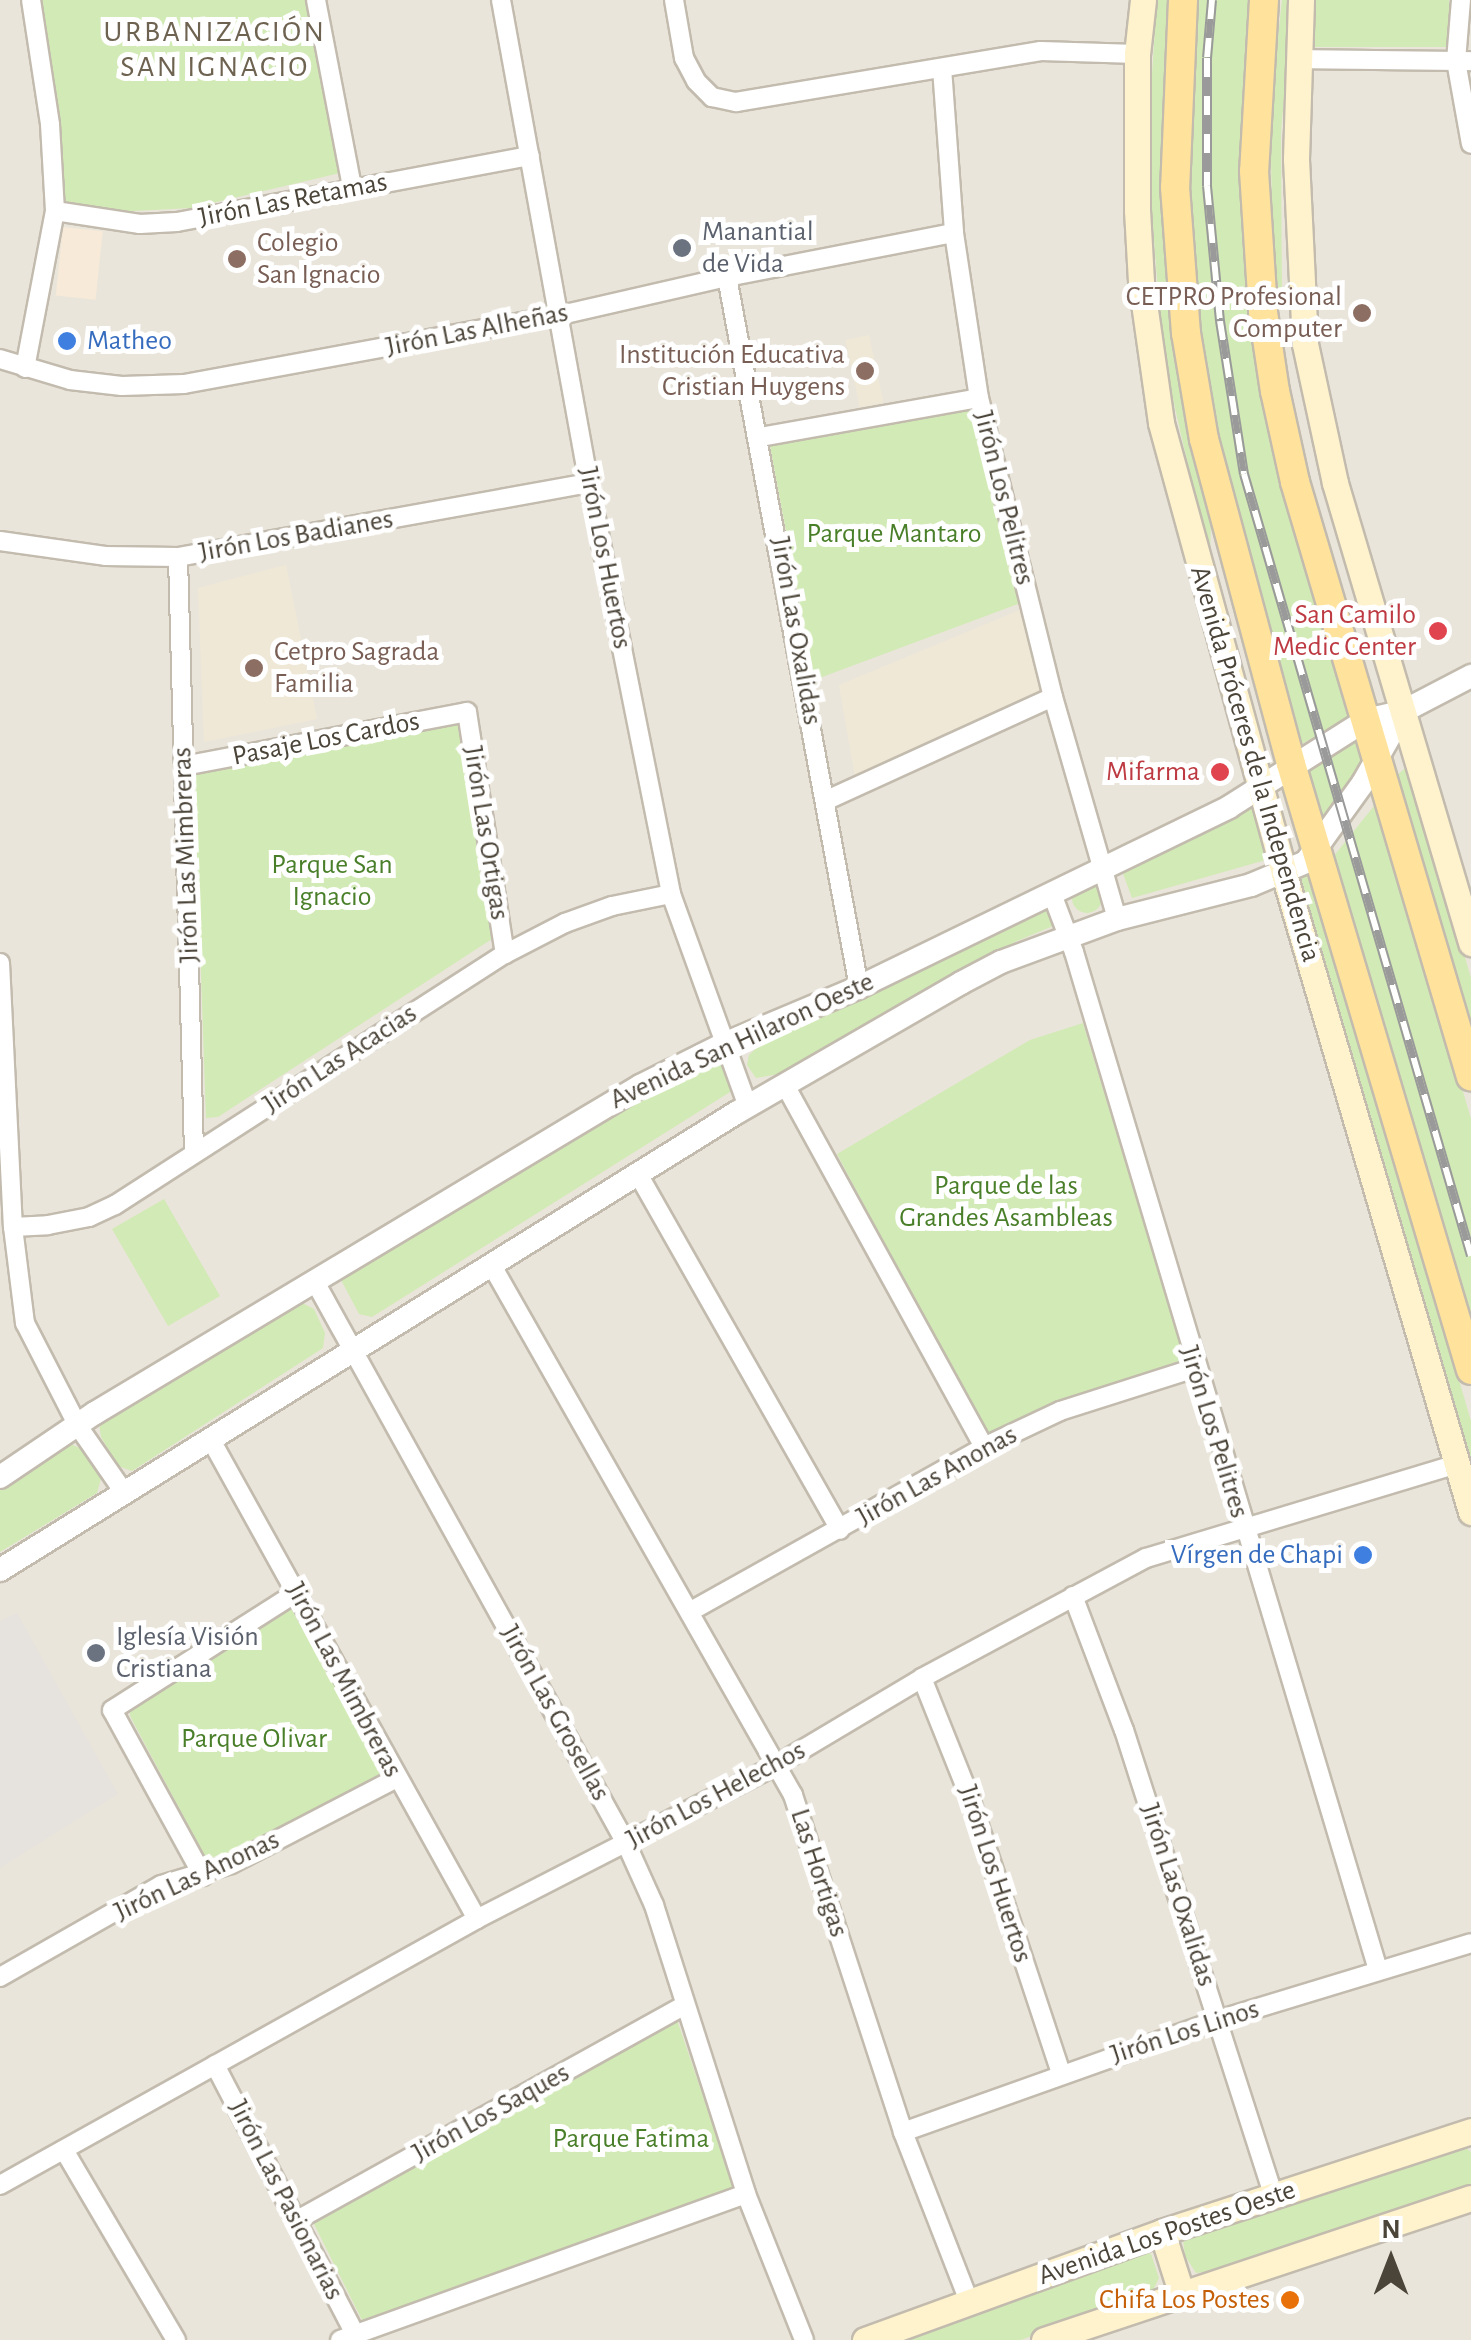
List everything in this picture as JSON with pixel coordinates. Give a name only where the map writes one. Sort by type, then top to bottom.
[{"type":"main road","name":"Avenida Próceres de la Independencia","points":[[1142,0],[1137,54],[1140,264],[1161,423],[1284,874],[1471,1512]]},
{"type":"main road","name":"Avenida Próceres de la Independencia","points":[[1183,0],[1176,188],[1186,333],[1219,506],[1291,764],[1471,1370]]},
{"type":"main road","points":[[1264,0],[1254,171],[1264,312],[1295,482],[1471,1077]]},
{"type":"main road","points":[[1301,0],[1296,176],[1305,344],[1334,483],[1471,942]]},
{"type":"main road","name":"Avenida Los Postes Oeste","points":[[864,2340],[1162,2232],[1471,2131]]},
{"type":"main road","points":[[1044,2340],[1094,2331],[1181,2292],[1471,2198]]},
{"type":"main road","points":[[1162,2232],[1181,2292]]},
{"type":"street","points":[[25,368],[55,210],[50,124],[31,0]]},
{"type":"street","points":[[316,0],[352,188]]},
{"type":"street","name":"Jirón Los Huertos","points":[[501,0],[590,483],[672,894],[722,1044],[748,1106]]},
{"type":"street","points":[[674,0],[684,58],[696,81],[712,97],[756,99],[1041,52],[1137,54]]},
{"type":"street","points":[[1461,0],[1471,144]]},
{"type":"street","points":[[1299,58],[1464,61]]},
{"type":"street","name":"Jirón Los Pelitres","points":[[942,68],[954,233],[979,398],[1053,697],[1116,918]]},
{"type":"street","name":"Jirón Las Retamas","points":[[55,210],[140,224],[230,215],[530,156]]},
{"type":"street","name":"Jirón Las Alheñas","points":[[0,359],[104,384],[184,384],[561,315],[727,277],[954,233]]},
{"type":"street","name":"Jirón Las Oxalidas","points":[[727,277],[760,437],[859,987]]},
{"type":"street","points":[[760,437],[979,398]]},
{"type":"street","name":"Jirón Los Badianes","points":[[0,540],[105,556],[178,557],[590,483]]},
{"type":"street","name":"Jirón Las Mimbreras","points":[[178,557],[194,1153]]},
{"type":"street","name":"Avenida San Hilaron Oeste","points":[[0,1477],[563,1129],[722,1044],[859,987],[1052,894],[1260,789],[1291,764],[1366,720],[1404,711],[1471,676]]},
{"type":"street","points":[[827,800],[1053,697]]},
{"type":"street","points":[[1317,852],[1404,711]]},
{"type":"street","name":"Pasaje Los Cardos","points":[[184,766],[467,712]]},
{"type":"street","name":"Jirón Las Ortigas","points":[[467,712],[505,954]]},
{"type":"street","name":"Avenida San Hilaron Oeste","points":[[0,1570],[748,1106],[960,983],[1116,918],[1284,874],[1317,852]]},
{"type":"street","name":"Jirón Las Acacias","points":[[12,1226],[89,1216],[115,1205],[505,954],[565,923],[612,906],[672,894]]},
{"type":"street","name":"Jirón Los Pelitres","points":[[1052,894],[1069,936],[1242,1527],[1378,1970]]},
{"type":"street","points":[[0,963],[12,1226],[25,1323],[78,1426],[125,1494]]},
{"type":"street","points":[[785,1085],[984,1447]]},
{"type":"street","points":[[638,1174],[840,1530]]},
{"type":"street","name":"Las Hortigas","points":[[491,1264],[692,1611],[793,1796],[904,2132],[969,2301]]},
{"type":"street","name":"Jirón Las Grosellas","points":[[314,1280],[626,1844],[654,1906],[746,2194],[804,2340]]},
{"type":"street","name":"Jirón Las Anonas","points":[[692,1611],[984,1447],[1088,1400],[1195,1368]]},
{"type":"street","name":"Jirón Las Mimbreras","points":[[210,1440],[477,1919]]},
{"type":"street","name":"Jirón Los Helechos","points":[[0,2185],[477,1919],[778,1764],[922,1678],[1146,1558],[1457,1464]]},
{"type":"street","points":[[203,1876],[112,1710],[297,1592]]},
{"type":"street","name":"Jirón Las Oxalidas","points":[[1073,1596],[1124,1730],[1274,2197]]},
{"type":"street","name":"Jirón Los Huertos","points":[[922,1678],[970,1798],[1061,2074]]},
{"type":"street","name":"Jirón Las Anonas","points":[[0,1978],[161,1886],[203,1876],[397,1778]]},
{"type":"street","name":"Jirón Los Linos","points":[[904,2132],[1218,2020],[1471,1942]]},
{"type":"street","name":"Jirón Los Saques","points":[[298,2219],[684,2006]]},
{"type":"street","name":"Jirón Las Pasionarias","points":[[216,2064],[298,2219],[348,2338]]},
{"type":"street","points":[[64,2150],[176,2340]]},
{"type":"street","points":[[348,2338],[746,2194]]},
{"type":"shaded area","points":[[0,0],[1471,0],[1471,2340],[0,2340]]},
{"type":"shaded area","points":[[63,227],[103,231],[96,300],[56,296]]},
{"type":"shaded area","name":"Institución Educativa Cristian Huygens","points":[[869,335],[883,402],[860,407],[846,340]]},
{"type":"shaded area","name":"Cetpro Sagrada Familia","points":[[286,565],[317,719],[204,742],[198,588]]},
{"type":"shaded area","points":[[1020,610],[1041,693],[855,777],[839,685]]},
{"type":"shaded area","points":[[17,1613],[118,1794],[0,1868],[0,1621]]},
{"type":"green space","points":[[41,0],[307,0],[340,173],[191,208],[115,212],[71,206],[63,198],[61,131]]},
{"type":"green space","points":[[1157,0],[1174,0],[1166,114],[1169,300],[1190,435],[1211,520],[1210,562],[1163,355],[1147,149]]},
{"type":"green space","points":[[1194,0],[1252,0],[1243,181],[1353,715],[1300,745],[1230,509],[1205,389],[1191,267],[1187,129]]},
{"type":"green space","points":[[1282,0],[1292,0],[1281,133],[1282,312],[1273,253],[1270,110]]},
{"type":"green space","points":[[1314,0],[1449,0],[1449,47],[1314,47]]},
{"type":"green space","name":"Parque Mantaro","points":[[971,408],[1021,603],[814,680],[770,446]]},
{"type":"green space","name":"Parque San Ignacio","points":[[457,720],[495,937],[218,1117],[206,1118],[194,772]]},
{"type":"green space","points":[[1356,731],[1364,757],[1340,800],[1322,820],[1305,764]]},
{"type":"green space","points":[[1409,765],[1471,978],[1471,1049],[1391,780]]},
{"type":"green space","points":[[1257,801],[1273,858],[1132,898],[1122,871]]},
{"type":"green space","points":[[1378,801],[1471,1119],[1471,1330],[1333,857]]},
{"type":"green space","points":[[1307,863],[1471,1421],[1471,1490],[1294,868]]},
{"type":"green space","points":[[1087,883],[1098,887],[1102,898],[1098,909],[1087,913],[1076,909],[1072,898],[1076,887]]},
{"type":"green space","points":[[1046,906],[1053,926],[1017,941],[778,1074],[756,1078],[747,1065],[749,1055],[760,1045]]},
{"type":"green space","name":"Parque de las Grandes Asambleas","points":[[1083,1023],[1185,1359],[1074,1397],[986,1436],[837,1154],[1030,1040]]},
{"type":"green space","points":[[712,1060],[721,1062],[731,1080],[730,1092],[372,1317],[359,1314],[340,1278],[562,1136]]},
{"type":"green space","points":[[164,1199],[220,1296],[168,1326],[112,1229]]},
{"type":"green space","points":[[296,1300],[314,1309],[325,1333],[323,1348],[132,1471],[118,1466],[101,1437],[99,1424]]},
{"type":"green space","points":[[68,1443],[89,1452],[102,1475],[97,1493],[0,1552],[0,1486]]},
{"type":"green space","name":"Parque Olivar","points":[[298,1601],[387,1771],[211,1868],[130,1716],[130,1706]]},
{"type":"green space","name":"Parque Fatima","points":[[677,2020],[735,2190],[362,2320],[313,2222]]},
{"type":"green space","points":[[1462,2145],[1471,2152],[1471,2190],[1205,2272],[1196,2273],[1185,2256],[1183,2240],[1188,2234]]},
{"type":"green space","points":[[1139,2249],[1151,2254],[1159,2278],[1153,2290],[1021,2340],[898,2340]]},
{"type":"railway","points":[[1212,0],[1207,58],[1207,186],[1220,321],[1244,474],[1471,1256]]},
{"type":"place","name":"Manantial de Vida","points":[[682,248]]},
{"type":"place","name":"Colegio San Ignacio","points":[[237,259]]},
{"type":"place","name":"CETPRO Profesional Computer","points":[[1362,313]]},
{"type":"place","name":"Matheo","points":[[67,341]]},
{"type":"place","name":"Institución Educativa Cristian Huygens","points":[[865,371]]},
{"type":"place","name":"San Camilo Medic Center","points":[[1438,631]]},
{"type":"place","name":"Cetpro Sagrada Familia","points":[[254,668]]},
{"type":"place","name":"Mifarma","points":[[1220,772]]},
{"type":"place","name":"Vírgen de Chapi","points":[[1363,1555]]},
{"type":"place","name":"Iglesía Visión Cristiana","points":[[96,1653]]},
{"type":"place","name":"Chifa Los Postes","points":[[1290,2300]]},
{"type":"district","name":"URBANIZACIÓN SAN IGNACIO","points":[[215,49]]}]
